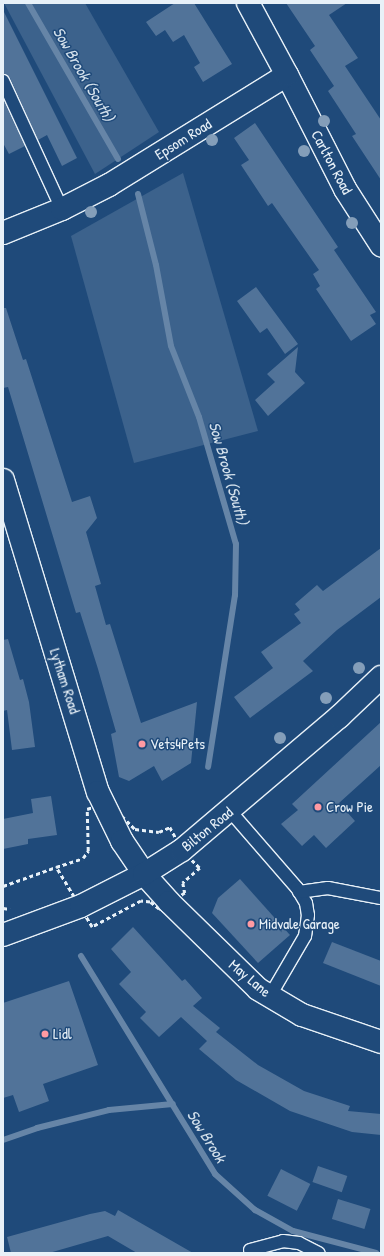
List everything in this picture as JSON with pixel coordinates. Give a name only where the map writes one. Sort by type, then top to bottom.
[{"type":"street","points":[[248,3],[287,75]]},
{"type":"street","name":"Epsom Road","points":[[3,233],[62,209],[109,185],[287,75]]},
{"type":"street","name":"Carlton Road","points":[[287,75],[345,189],[381,245]]},
{"type":"street","name":"Lytham Road","points":[[3,480],[9,528],[98,792],[122,841],[144,874]]},
{"type":"street","name":"Bilton Road","points":[[3,936],[46,921],[144,874],[202,836],[339,717],[381,676]]},
{"type":"street","name":"May Lane","points":[[144,874],[258,989],[302,1016],[381,1042]]},
{"type":"lane","points":[[3,81],[62,209]]},
{"type":"lane","points":[[230,811],[299,892],[308,914],[304,936],[270,996]]},
{"type":"lane","points":[[299,892],[328,888],[381,898]]},
{"type":"lane","points":[[250,1250],[283,1241],[299,1243],[318,1253]]},
{"type":"path","points":[[3,886],[56,867]]},
{"type":"shaded area","points":[[4,3],[85,3],[159,132],[95,174]]},
{"type":"shaded area","points":[[183,173],[258,431],[134,463],[71,236]]},
{"type":"building","points":[[175,3],[194,3],[232,64],[203,82],[194,67],[200,63],[184,35],[173,42],[165,30],[156,36],[146,22]]},
{"type":"building","points":[[286,3],[347,3],[329,15],[358,58],[345,66],[381,120],[381,180],[352,136],[356,134],[328,91],[334,86],[310,50],[315,46]]},
{"type":"building","points":[[3,10],[77,158],[62,166],[47,135],[38,140],[10,78],[3,74]]},
{"type":"building","points":[[3,99],[25,146],[9,154],[3,143]]},
{"type":"building","points":[[255,123],[338,247],[334,250],[376,312],[370,315],[376,324],[351,341],[316,289],[320,286],[313,274],[319,270],[272,203],[268,206],[241,165],[249,160],[234,138]]},
{"type":"building","points":[[256,287],[298,344],[285,354],[267,328],[260,333],[237,301]]},
{"type":"building","points":[[3,308],[6,308],[23,360],[26,359],[72,502],[90,496],[97,518],[86,532],[101,584],[95,586],[106,625],[110,624],[141,723],[197,702],[191,763],[162,781],[154,766],[129,781],[119,777],[111,734],[116,732],[98,669],[80,612],[76,613],[8,387],[3,388]]},
{"type":"building","points":[[298,347],[295,372],[305,383],[268,416],[255,400],[275,382],[267,374]]},
{"type":"building","points":[[381,548],[381,597],[337,630],[303,661],[313,671],[250,718],[234,697],[273,668],[261,652],[301,623],[294,614],[300,610],[295,604],[317,585],[323,591]]},
{"type":"building","points":[[8,639],[20,680],[23,679],[29,702],[35,747],[12,750],[7,710],[3,711],[3,640]]},
{"type":"building","name":"Crow Pie","points":[[381,722],[381,765],[339,803],[355,821],[326,848],[314,835],[302,846],[281,824],[298,810],[292,804]]},
{"type":"building","points":[[51,796],[57,835],[28,839],[28,844],[3,849],[3,819],[33,813],[31,799]]},
{"type":"building","name":"Midvale Garage","points":[[240,879],[290,935],[258,963],[212,913],[218,898]]},
{"type":"building","points":[[133,927],[182,981],[185,979],[202,998],[193,1006],[220,1028],[216,1032],[258,1065],[304,1091],[350,1106],[348,1111],[381,1114],[381,1135],[352,1132],[290,1111],[236,1080],[199,1049],[207,1041],[181,1017],[159,1037],[140,1018],[146,1012],[119,984],[131,972],[111,949]]},
{"type":"building","points":[[332,942],[381,961],[381,986],[323,963]]},
{"type":"building","name":"Lidl","points":[[69,981],[98,1065],[43,1084],[49,1101],[19,1112],[13,1095],[3,1098],[3,1003]]},
{"type":"building","points":[[318,1166],[347,1176],[342,1192],[312,1182]]},
{"type":"building","points":[[281,1169],[310,1184],[297,1211],[267,1196]]},
{"type":"building","points":[[338,1199],[371,1209],[364,1229],[332,1219]]},
{"type":"building","points":[[118,1210],[193,1253],[137,1253],[108,1236],[49,1253],[11,1253],[7,1237],[105,1211],[115,1216]]},
{"type":"waterway","name":"Sow Brook (South)","points":[[28,3],[118,159]]},
{"type":"waterway","name":"Sow Brook (South)","points":[[138,194],[156,265],[171,346],[199,417],[236,544],[235,595],[208,767]]},
{"type":"waterway","name":"Sow Brook","points":[[81,956],[215,1174],[255,1210],[293,1231],[376,1253]]},
{"type":"waterway","points":[[3,1140],[37,1128],[109,1110],[173,1104]]},
{"type":"place","name":"Vets4Pets","points":[[142,744]]},
{"type":"place","name":"Crow Pie","points":[[318,807]]},
{"type":"place","name":"Midvale Garage","points":[[251,924]]},
{"type":"place","name":"Lidl","points":[[45,1034]]}]
